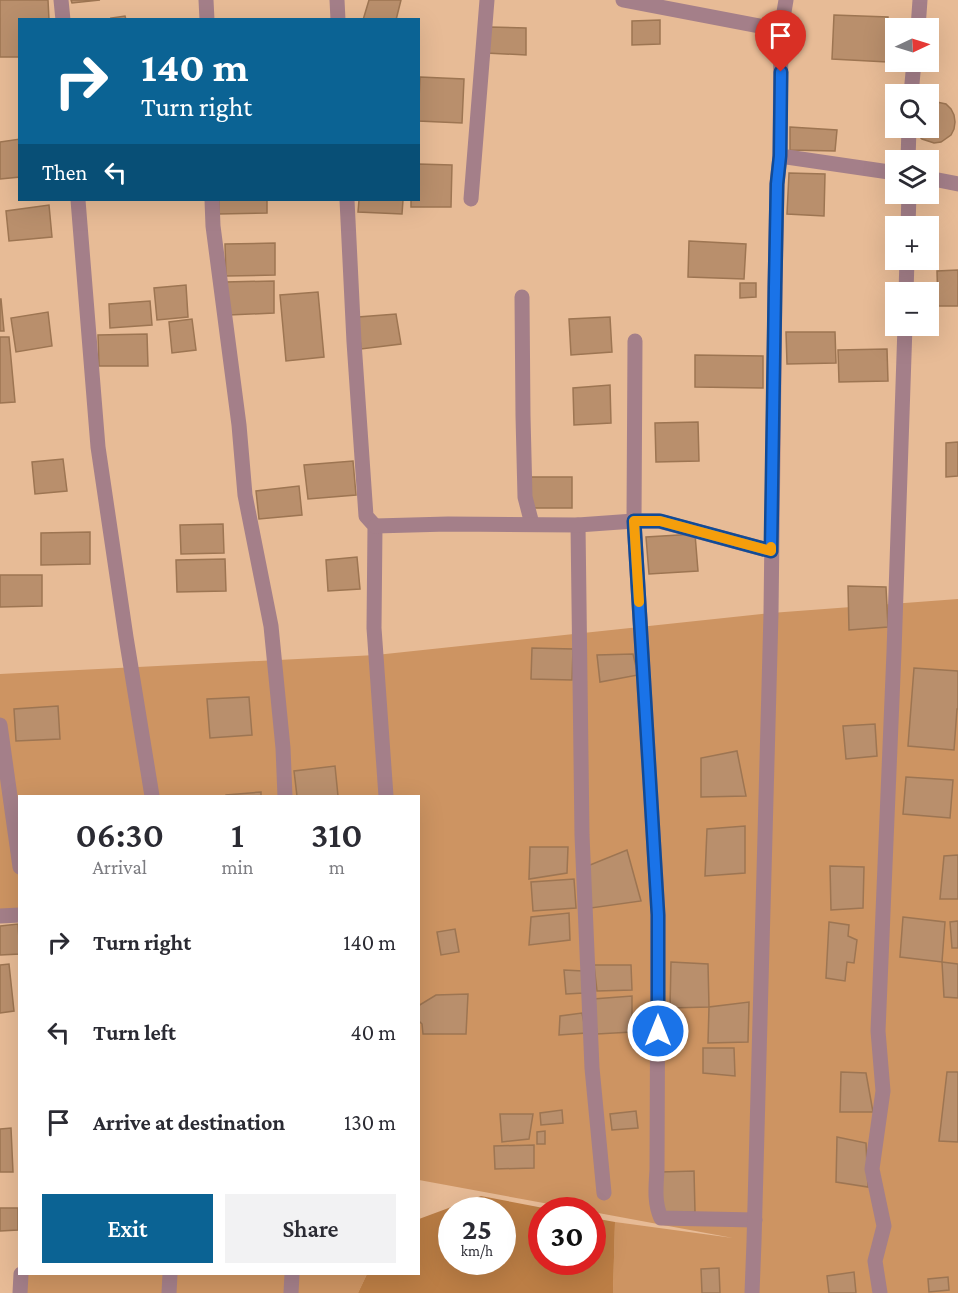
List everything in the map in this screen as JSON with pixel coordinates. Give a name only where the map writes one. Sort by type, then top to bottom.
[{"type":"street","points":[[61,0],[63,18]]},
{"type":"street","points":[[206,0],[207,18]]},
{"type":"street","points":[[337,0],[338,18]]},
{"type":"street","points":[[471,200],[487,0]]},
{"type":"street","points":[[623,0],[781,30]]},
{"type":"street","points":[[752,1293],[771,551],[781,30],[786,0]]},
{"type":"street","points":[[919,18],[920,0]]},
{"type":"street","points":[[780,156],[885,171]]},
{"type":"street","points":[[939,180],[958,184]]},
{"type":"street","points":[[78,201],[98,447],[152,795]]},
{"type":"street","points":[[212,201],[213,226],[239,426],[245,495],[271,626],[283,748],[285,795]]},
{"type":"street","points":[[347,201],[366,516],[375,526],[374,628],[386,795]]},
{"type":"street","points":[[522,297],[525,497],[532,524]]},
{"type":"street","points":[[880,1293],[875,1261],[884,1226],[872,1169],[883,1091],[878,1031],[905,336]]},
{"type":"street","points":[[634,341],[634,521],[658,915],[656,1196],[658,1211],[661,1218],[755,1220]]},
{"type":"street","points":[[375,526],[578,525],[660,521],[771,551]]},
{"type":"street","points":[[578,525],[584,870],[592,1068],[604,1193]]},
{"type":"street","points":[[0,724],[18,853]]},
{"type":"street","points":[[0,916],[18,915]]},
{"type":"street","points":[[20,1293],[21,1275]]},
{"type":"street","points":[[169,1293],[170,1275]]},
{"type":"street","points":[[291,1293],[292,1275]]},
{"type":"shaded area","points":[[958,599],[958,1293],[613,1293],[615,1222],[733,1238],[606,1214],[606,1197],[528,1197],[528,1200],[420,1180],[420,795],[18,795],[18,915],[0,916],[0,674],[376,655],[771,613]]},
{"type":"shaded area","points":[[516,1203],[528,1205],[528,1275],[606,1275],[606,1220],[615,1222],[613,1293],[358,1293],[367,1275],[420,1275],[420,1219],[438,1212],[438,1275],[516,1275]]},
{"type":"shaded area","points":[[21,1275],[367,1275],[358,1293],[20,1293]]},
{"type":"building","points":[[0,0],[48,0],[49,18],[18,18],[18,57],[0,57]]},
{"type":"building","points":[[71,0],[100,0],[72,3]]},
{"type":"building","points":[[369,0],[401,0],[396,18],[364,18]]},
{"type":"building","points":[[834,15],[888,17],[885,18],[885,62],[832,59]]},
{"type":"building","points":[[660,20],[660,44],[632,45],[632,21]]},
{"type":"building","points":[[489,27],[526,28],[526,55],[486,53]]},
{"type":"building","points":[[420,77],[464,79],[462,123],[420,121]]},
{"type":"building","points":[[939,102],[946,104],[954,115],[954,129],[951,135],[941,142],[934,143],[922,139],[939,138]]},
{"type":"building","points":[[790,127],[837,130],[835,151],[790,150]]},
{"type":"building","points":[[18,139],[18,177],[0,179],[0,142]]},
{"type":"building","points":[[420,164],[452,165],[451,207],[411,207],[411,201],[420,201]]},
{"type":"building","points":[[789,173],[825,174],[824,216],[787,214]]},
{"type":"building","points":[[219,201],[267,201],[267,213],[219,214]]},
{"type":"building","points":[[359,201],[403,201],[402,214],[358,212]]},
{"type":"building","points":[[49,205],[52,237],[9,241],[6,211]]},
{"type":"building","points":[[689,241],[746,244],[744,279],[688,277]]},
{"type":"building","points":[[275,243],[275,275],[226,276],[225,244]]},
{"type":"building","points":[[958,270],[958,306],[939,306],[937,271]]},
{"type":"building","points":[[274,281],[274,313],[229,315],[225,282]]},
{"type":"building","points":[[740,283],[756,283],[756,297],[740,298]]},
{"type":"building","points":[[186,285],[188,317],[157,320],[154,288]]},
{"type":"building","points":[[318,292],[324,357],[286,361],[280,295]]},
{"type":"building","points":[[1,299],[4,331],[0,331]]},
{"type":"building","points":[[150,301],[152,325],[110,328],[109,304]]},
{"type":"building","points":[[48,312],[52,346],[16,352],[11,318]]},
{"type":"building","points":[[396,314],[401,344],[361,349],[358,317]]},
{"type":"building","points":[[610,317],[612,352],[571,355],[569,319]]},
{"type":"building","points":[[192,319],[196,350],[172,353],[169,322]]},
{"type":"building","points":[[786,332],[835,332],[836,363],[787,364]]},
{"type":"building","points":[[147,334],[148,366],[99,366],[98,335]]},
{"type":"building","points":[[0,337],[9,337],[15,402],[0,403]]},
{"type":"building","points":[[887,349],[888,381],[839,382],[838,350]]},
{"type":"building","points":[[695,355],[763,356],[763,388],[695,387]]},
{"type":"building","points":[[610,385],[611,423],[574,425],[573,388]]},
{"type":"building","points":[[698,422],[699,461],[656,462],[655,423]]},
{"type":"building","points":[[958,442],[958,476],[946,477],[946,443]]},
{"type":"building","points":[[63,459],[67,491],[35,494],[32,462]]},
{"type":"building","points":[[353,461],[356,495],[308,499],[304,465]]},
{"type":"building","points":[[531,477],[572,477],[572,508],[531,508]]},
{"type":"building","points":[[299,486],[302,515],[259,519],[256,491]]},
{"type":"building","points":[[223,524],[224,553],[181,554],[180,525]]},
{"type":"building","points":[[90,532],[90,564],[41,565],[41,533]]},
{"type":"building","points":[[695,534],[698,571],[649,574],[646,537]]},
{"type":"building","points":[[357,557],[360,589],[328,591],[326,560]]},
{"type":"building","points":[[225,559],[226,591],[177,592],[176,560]]},
{"type":"building","points":[[0,575],[42,575],[42,606],[0,607]]},
{"type":"building","points":[[848,586],[886,587],[888,627],[849,630]]},
{"type":"building","points":[[532,648],[573,649],[572,680],[531,679]]},
{"type":"building","points":[[633,654],[638,675],[600,682],[597,655]]},
{"type":"building","points":[[914,668],[958,671],[958,709],[954,750],[908,746]]},
{"type":"building","points":[[249,697],[252,735],[210,738],[207,699]]},
{"type":"building","points":[[58,706],[60,739],[16,741],[14,709]]},
{"type":"building","points":[[875,724],[877,756],[846,759],[843,726]]},
{"type":"building","points":[[737,751],[746,796],[701,797],[701,758]]},
{"type":"building","points":[[335,766],[338,795],[297,795],[294,771]]},
{"type":"building","points":[[906,777],[953,780],[950,818],[903,814]]},
{"type":"building","points":[[261,792],[261,795],[226,795]]},
{"type":"building","points":[[745,826],[745,873],[705,876],[707,829]]},
{"type":"building","points":[[530,847],[568,847],[567,873],[529,879]]},
{"type":"building","points":[[627,850],[641,901],[591,908],[585,867]]},
{"type":"building","points":[[958,855],[958,899],[940,899],[944,856]]},
{"type":"building","points":[[830,866],[864,867],[863,908],[831,910]]},
{"type":"building","points":[[574,879],[576,908],[533,911],[531,882]]},
{"type":"building","points":[[569,913],[570,940],[529,945],[531,917]]},
{"type":"building","points":[[903,917],[945,922],[942,962],[900,957]]},
{"type":"building","points":[[958,921],[958,948],[952,948],[950,922]]},
{"type":"building","points":[[829,922],[849,925],[848,936],[857,940],[854,963],[847,962],[845,981],[826,978]]},
{"type":"building","points":[[18,924],[18,954],[0,955],[0,926]]},
{"type":"building","points":[[455,929],[459,952],[441,955],[437,932]]},
{"type":"building","points":[[671,962],[708,964],[709,1007],[670,1008]]},
{"type":"building","points":[[942,962],[958,964],[958,998],[944,997]]},
{"type":"building","points":[[9,964],[14,1011],[0,1013],[0,965]]},
{"type":"building","points":[[594,965],[631,965],[632,990],[597,991]]},
{"type":"building","points":[[564,970],[583,971],[584,993],[566,994]]},
{"type":"building","points":[[468,994],[466,1034],[423,1034],[420,1005],[436,995]]},
{"type":"building","points":[[632,996],[632,1032],[597,1034],[593,999]]},
{"type":"building","points":[[749,1002],[748,1042],[708,1043],[709,1007]]},
{"type":"building","points":[[582,1013],[586,1033],[559,1035],[560,1016]]},
{"type":"building","points":[[703,1048],[734,1048],[735,1076],[703,1073]]},
{"type":"building","points":[[841,1072],[866,1073],[873,1112],[840,1112]]},
{"type":"building","points":[[947,1072],[958,1072],[958,1142],[939,1141]]},
{"type":"building","points":[[562,1110],[563,1123],[541,1125],[540,1113]]},
{"type":"building","points":[[636,1111],[638,1128],[612,1130],[610,1114]]},
{"type":"building","points":[[500,1114],[533,1114],[529,1139],[502,1142]]},
{"type":"building","points":[[11,1128],[13,1172],[0,1172],[0,1129]]},
{"type":"building","points":[[545,1131],[545,1144],[537,1144],[537,1132]]},
{"type":"building","points":[[837,1137],[866,1143],[868,1187],[836,1182]]},
{"type":"building","points":[[534,1145],[534,1168],[495,1169],[494,1146]]},
{"type":"building","points":[[694,1171],[695,1212],[662,1213],[661,1172]]},
{"type":"building","points":[[0,1208],[18,1208],[18,1230],[0,1231]]},
{"type":"building","points":[[719,1268],[720,1293],[702,1293],[701,1269]]},
{"type":"building","points":[[854,1272],[856,1293],[829,1293],[827,1276]]},
{"type":"building","points":[[948,1277],[949,1290],[929,1292],[928,1279]]},
{"type":"slow traffic","points":[[639,602],[634,521],[660,521],[771,551],[771,547]]},
{"type":"route","points":[[658,1031],[658,915],[634,521],[660,521],[771,551],[781,72]]}]
